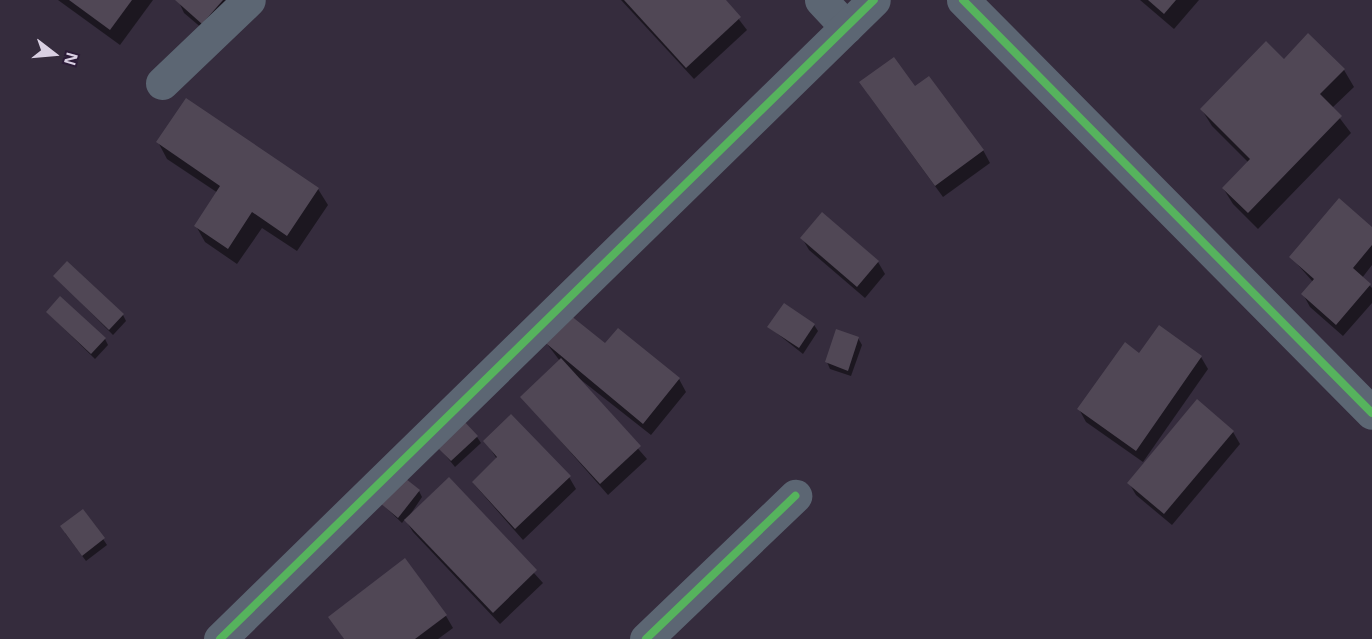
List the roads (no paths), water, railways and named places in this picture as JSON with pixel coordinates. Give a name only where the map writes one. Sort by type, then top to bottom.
[{"type":"street","points":[[162,83],[249,0]]},
{"type":"street","points":[[821,0],[846,27]]},
{"type":"street","points":[[220,639],[874,0]]},
{"type":"street","points":[[963,0],[1372,413]]},
{"type":"street","points":[[646,639],[795,496]]}]
